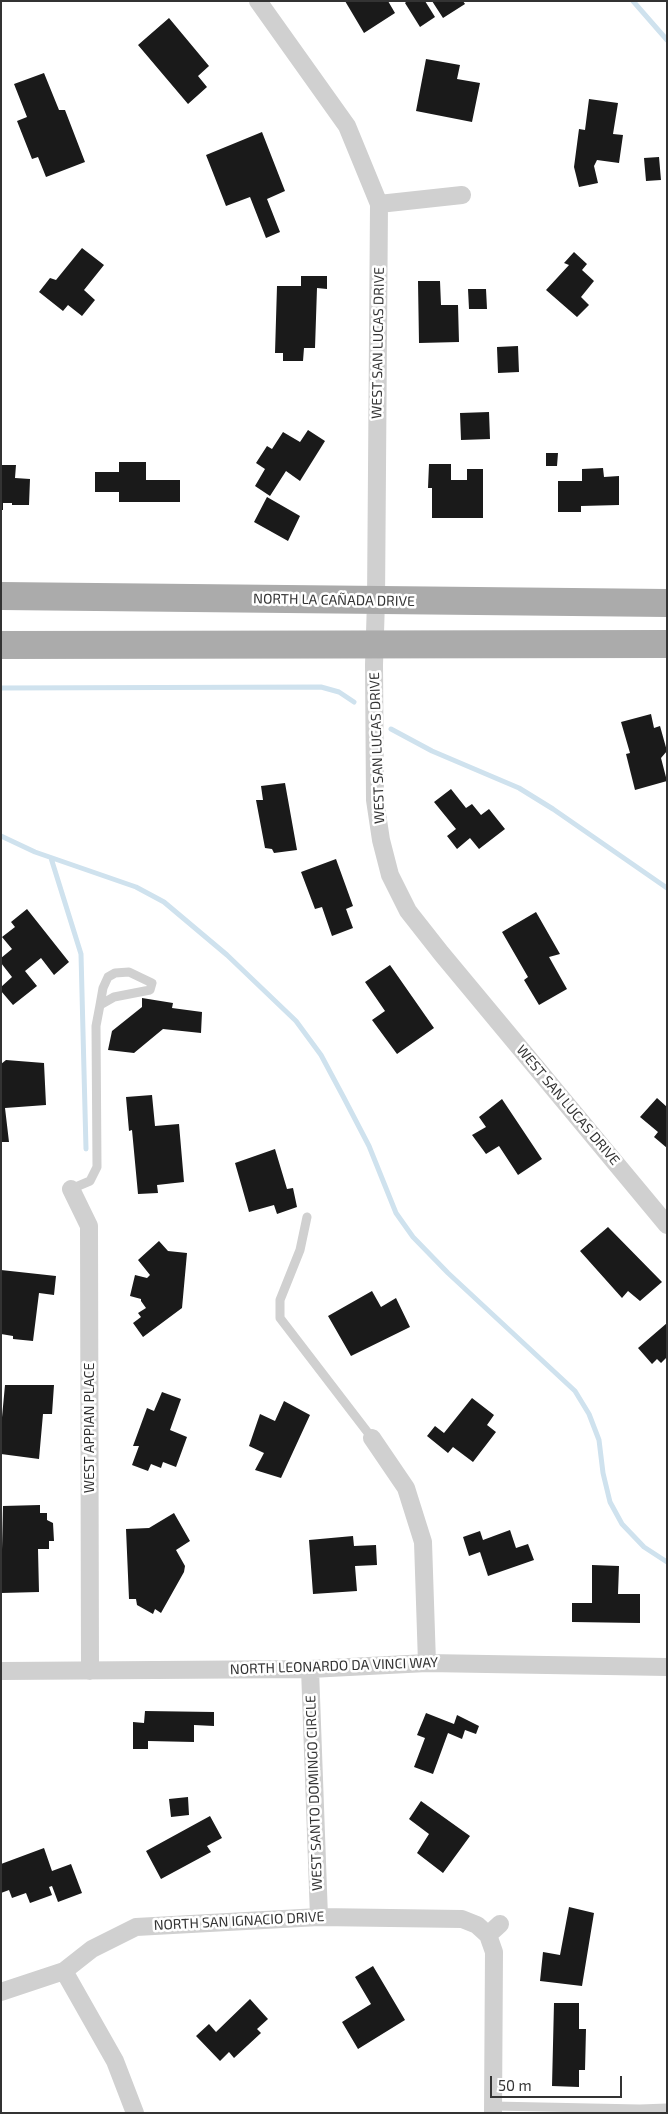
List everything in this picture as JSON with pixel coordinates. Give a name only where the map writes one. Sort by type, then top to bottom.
[{"type":"main road","name":"NORTH LA CAÑADA DRIVE","points":[[1,596],[667,603]]},
{"type":"main road","points":[[1,645],[667,644]]},
{"type":"street","name":"WEST SAN LUCAS DRIVE","points":[[258,1],[347,126],[379,204],[376,601],[374,643],[375,800],[380,840],[390,874],[408,911],[441,953],[667,1225]]},
{"type":"street","points":[[379,204],[462,195]]},
{"type":"street","name":"WEST APPIAN PLACE","points":[[70,1189],[89,1226],[90,1671]]},
{"type":"street","points":[[372,1438],[406,1488],[423,1542],[426,1662]]},
{"type":"street","name":"NORTH LEONARDO DA VINCI WAY","points":[[1,1671],[310,1669],[426,1662],[667,1667]]},
{"type":"street","name":"WEST SANTO DOMINGO CIRCLE","points":[[310,1669],[319,1916]]},
{"type":"street","name":"NORTH SAN IGNACIO DRIVE","points":[[1,1992],[64,1970],[92,1949],[136,1927],[319,1916],[462,1918],[477,1926],[494,1929],[493,2109]]},
{"type":"street","points":[[64,1970],[115,2061],[135,2113]]},
{"type":"lane","points":[[70,1189],[90,1181],[97,1167],[96,1026],[103,988],[108,977],[115,973],[129,972],[152,983],[150,990],[114,998],[100,1005]]},
{"type":"lane","points":[[307,1217],[300,1250],[280,1300],[280,1318],[372,1438]]},
{"type":"lane","points":[[493,2109],[667,2108]]},
{"type":"building","points":[[345,1],[388,1],[395,13],[364,33]]},
{"type":"building","points":[[407,1],[425,1],[435,17],[420,27],[405,3]]},
{"type":"building","points":[[432,1],[463,1],[465,4],[443,18]]},
{"type":"building","points":[[169,18],[209,66],[198,76],[207,87],[188,104],[138,45]]},
{"type":"building","points":[[426,59],[460,65],[457,79],[480,83],[472,122],[416,111]]},
{"type":"building","points":[[44,73],[59,110],[65,110],[85,162],[46,177],[38,157],[32,159],[17,121],[27,117],[14,84]]},
{"type":"building","points":[[589,99],[618,103],[613,134],[623,135],[619,163],[597,160],[594,166],[598,183],[579,187],[574,167],[579,129],[585,130]]},
{"type":"building","points":[[262,132],[285,191],[267,199],[280,232],[266,238],[250,197],[226,206],[206,155]]},
{"type":"building","points":[[659,157],[661,180],[646,181],[644,158]]},
{"type":"building","points":[[82,248],[104,265],[84,290],[95,300],[82,316],[68,305],[63,311],[39,292],[50,278],[56,280]]},
{"type":"building","points":[[574,252],[587,264],[582,270],[594,281],[581,297],[589,305],[577,317],[546,290],[569,265],[564,263]]},
{"type":"building","points":[[301,276],[327,276],[327,289],[317,288],[315,348],[304,348],[303,361],[283,361],[283,353],[275,353],[277,286],[301,286]]},
{"type":"building","points":[[418,281],[440,281],[441,305],[458,305],[459,342],[419,343]]},
{"type":"building","points":[[468,289],[486,289],[487,309],[469,309]]},
{"type":"building","points":[[518,346],[519,372],[498,373],[497,347]]},
{"type":"building","points":[[489,412],[490,439],[461,440],[460,413]]},
{"type":"building","points":[[308,430],[325,441],[300,481],[286,471],[270,496],[255,486],[265,469],[256,463],[267,446],[272,449],[283,432],[300,442]]},
{"type":"building","points":[[546,453],[558,453],[557,466],[546,466]]},
{"type":"building","points":[[119,462],[146,462],[146,480],[180,480],[180,502],[119,502],[119,492],[95,492],[95,472],[119,472]]},
{"type":"building","points":[[429,464],[451,464],[451,480],[467,480],[467,469],[483,469],[483,518],[432,518],[432,488],[428,488]]},
{"type":"building","points":[[1,465],[16,465],[15,478],[30,479],[29,505],[3,503],[3,510],[1,510]]},
{"type":"building","points":[[603,468],[604,477],[619,476],[619,505],[581,506],[581,512],[558,512],[558,481],[582,481],[582,469]]},
{"type":"building","points":[[267,497],[300,516],[288,541],[254,522]]},
{"type":"building","points":[[651,714],[654,728],[660,726],[667,751],[661,758],[667,781],[635,790],[626,754],[630,753],[621,722]]},
{"type":"building","points":[[285,783],[297,850],[274,853],[272,849],[265,848],[256,800],[263,800],[261,786]]},
{"type":"building","points":[[451,789],[466,808],[472,804],[481,815],[489,809],[505,829],[479,849],[470,838],[457,849],[447,836],[456,829],[434,802]]},
{"type":"building","points":[[336,859],[353,906],[346,909],[353,928],[332,936],[322,907],[315,909],[301,872]]},
{"type":"building","points":[[27,909],[69,962],[54,975],[41,958],[25,971],[37,986],[13,1005],[1,991],[1,987],[12,977],[1,963],[1,958],[12,949],[2,937],[15,927],[11,922]]},
{"type":"building","points":[[536,912],[560,954],[549,957],[567,989],[539,1005],[524,980],[528,977],[502,932]]},
{"type":"building","points":[[390,965],[434,1028],[397,1054],[372,1020],[385,1011],[365,982]]},
{"type":"building","points":[[142,998],[173,1003],[172,1008],[202,1012],[201,1033],[163,1029],[134,1053],[108,1050],[112,1031],[142,1007]]},
{"type":"building","points":[[6,1060],[44,1063],[46,1105],[5,1108],[9,1142],[1,1142],[1,1064]]},
{"type":"building","points":[[152,1095],[155,1126],[179,1124],[184,1182],[157,1185],[158,1193],[138,1194],[132,1130],[129,1131],[126,1097]]},
{"type":"building","points":[[657,1098],[667,1107],[667,1148],[654,1137],[658,1132],[640,1117]]},
{"type":"building","points":[[502,1099],[542,1159],[518,1175],[499,1146],[486,1154],[472,1135],[486,1127],[479,1117]]},
{"type":"building","points":[[275,1149],[287,1189],[293,1188],[297,1207],[277,1214],[274,1205],[249,1212],[235,1163]]},
{"type":"building","points":[[608,1227],[662,1282],[640,1301],[628,1291],[622,1298],[580,1251]]},
{"type":"building","points":[[159,1241],[168,1251],[187,1253],[182,1308],[143,1337],[133,1323],[141,1317],[138,1313],[146,1308],[141,1299],[130,1296],[135,1275],[147,1278],[150,1275],[138,1260]]},
{"type":"building","points":[[1,1270],[56,1276],[54,1295],[39,1293],[33,1341],[13,1339],[13,1336],[1,1334]]},
{"type":"building","points":[[372,1291],[381,1307],[396,1298],[410,1327],[351,1356],[328,1316]]},
{"type":"building","points":[[667,1323],[667,1357],[661,1363],[657,1359],[652,1364],[638,1348]]},
{"type":"building","points":[[5,1385],[54,1385],[52,1414],[43,1414],[39,1459],[1,1454],[1,1428]]},
{"type":"building","points":[[162,1392],[181,1399],[170,1430],[187,1437],[176,1467],[163,1462],[161,1468],[151,1464],[148,1471],[132,1465],[139,1446],[133,1446],[147,1408],[154,1411]]},
{"type":"building","points":[[472,1398],[494,1415],[487,1425],[496,1432],[473,1462],[453,1447],[448,1453],[427,1436],[435,1426],[444,1433]]},
{"type":"building","points":[[284,1401],[310,1415],[281,1478],[255,1470],[264,1453],[249,1446],[260,1414],[275,1421]]},
{"type":"building","points":[[40,1505],[40,1513],[47,1513],[47,1520],[53,1523],[54,1541],[49,1541],[49,1549],[38,1549],[39,1592],[1,1593],[3,1506]]},
{"type":"building","points":[[174,1513],[190,1541],[176,1550],[185,1566],[184,1572],[161,1613],[155,1609],[153,1614],[137,1605],[136,1599],[129,1599],[126,1529],[149,1528]]},
{"type":"building","points":[[510,1530],[516,1548],[528,1544],[534,1560],[488,1576],[480,1552],[469,1556],[463,1537],[480,1531],[483,1540]]},
{"type":"building","points":[[353,1536],[354,1546],[376,1545],[377,1565],[355,1566],[357,1591],[313,1594],[309,1540]]},
{"type":"building","points":[[592,1565],[619,1566],[618,1594],[640,1594],[640,1623],[572,1622],[572,1603],[592,1603]]},
{"type":"building","points":[[145,1711],[214,1712],[214,1726],[194,1725],[194,1742],[148,1741],[148,1749],[133,1749],[133,1722],[144,1723]]},
{"type":"building","points":[[426,1713],[454,1724],[457,1715],[479,1726],[476,1734],[465,1730],[462,1739],[448,1733],[433,1774],[414,1767],[425,1738],[417,1735]]},
{"type":"building","points":[[188,1797],[189,1815],[171,1817],[169,1799]]},
{"type":"building","points":[[421,1801],[470,1836],[443,1873],[417,1853],[429,1834],[409,1819]]},
{"type":"building","points":[[210,1816],[222,1838],[207,1846],[211,1852],[161,1879],[146,1851]]},
{"type":"building","points":[[44,1848],[52,1871],[71,1864],[82,1893],[58,1902],[52,1886],[49,1887],[52,1895],[30,1903],[26,1893],[12,1898],[9,1890],[1,1893],[1,1864]]},
{"type":"building","points":[[569,1907],[594,1913],[582,1986],[540,1981],[543,1952],[560,1955]]},
{"type":"building","points":[[373,1966],[405,2020],[358,2049],[342,2022],[371,2004],[355,1977]]},
{"type":"building","points":[[250,1999],[268,2019],[257,2029],[261,2033],[234,2058],[229,2052],[220,2061],[196,2036],[209,2024],[216,2032]]},
{"type":"building","points":[[554,2003],[579,2003],[579,2029],[586,2029],[585,2070],[579,2070],[579,2087],[552,2086]]},
{"type":"waterway","points":[[633,1],[667,40]]},
{"type":"waterway","points":[[1,688],[321,687],[339,692],[354,702]]},
{"type":"waterway","points":[[391,729],[432,751],[519,788],[553,809],[667,888]]},
{"type":"waterway","points":[[1,836],[35,852],[136,887],[164,902],[227,955],[296,1021],[321,1055],[369,1146],[396,1213],[413,1237],[448,1273],[575,1391],[589,1414],[599,1440],[603,1473],[610,1502],[622,1524],[644,1547],[667,1562]]},
{"type":"waterway","points":[[51,858],[81,954],[86,1149]]}]
